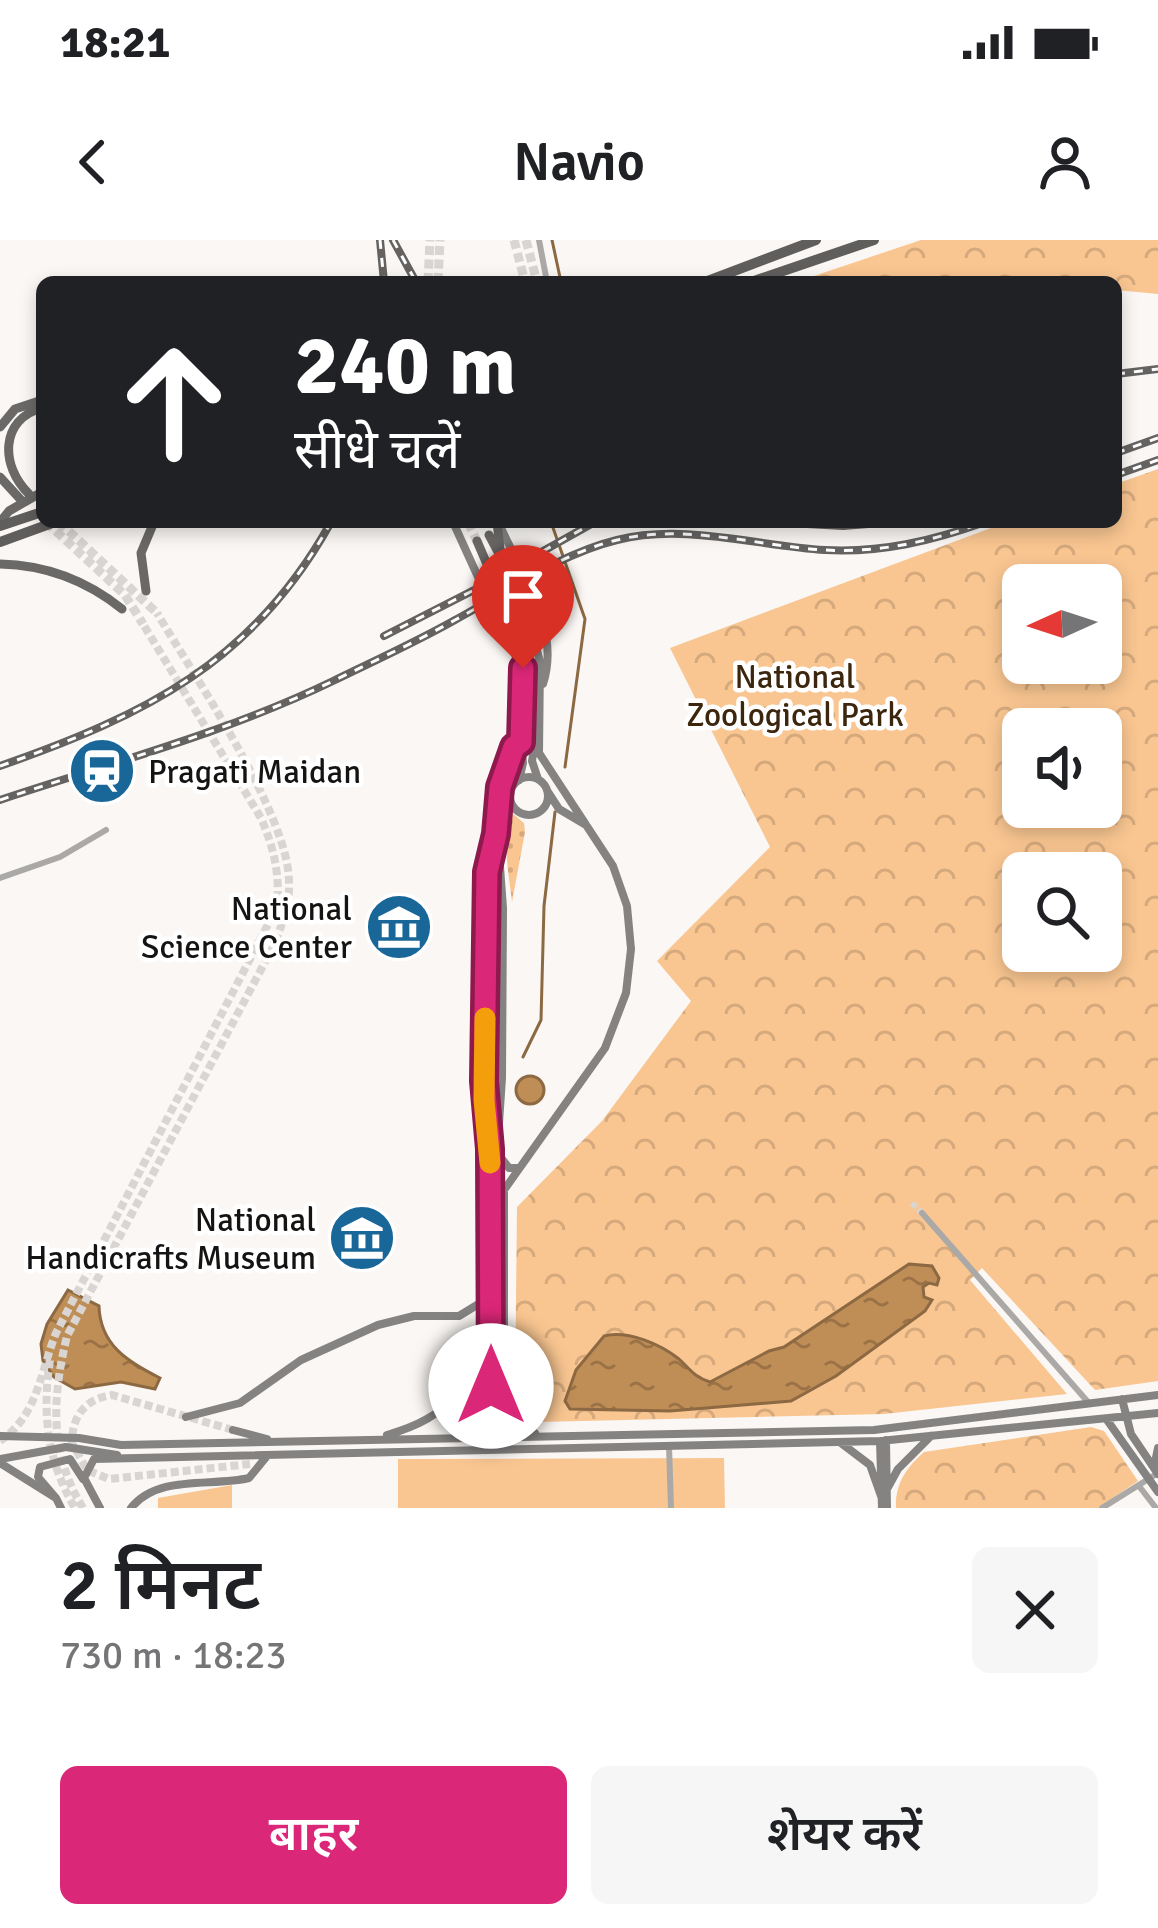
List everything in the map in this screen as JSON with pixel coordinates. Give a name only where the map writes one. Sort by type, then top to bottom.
[{"type":"highway","points":[[721,276],[816,240]]},
{"type":"highway","points":[[769,276],[874,240]]},
{"type":"highway","points":[[0,524],[36,514]]},
{"type":"highway","points":[[0,542],[38,528]]},
{"type":"main road","points":[[0,427],[21,406],[36,405]]},
{"type":"main road","points":[[0,477],[26,497],[8,471],[3,446],[19,418],[36,408]]},
{"type":"main road","points":[[0,524],[9,512],[36,496]]},
{"type":"main road","points":[[146,591],[141,553],[151,528]]},
{"type":"main road","points":[[456,528],[523,668]]},
{"type":"main road","points":[[499,528],[501,557]]},
{"type":"main road","points":[[500,528],[543,620],[550,653],[532,761],[538,779],[565,813],[592,829]]},
{"type":"main road","points":[[489,535],[530,627],[542,687]]},
{"type":"main road","points":[[477,541],[520,641],[523,668],[519,780],[510,792],[512,804],[503,825],[500,870]]},
{"type":"main road","points":[[0,564],[61,574],[122,608]]},
{"type":"main road","points":[[490,1437],[491,1192],[484,1100],[487,872],[500,787],[514,747],[521,738],[537,735]]},
{"type":"main road","points":[[504,1437],[504,1190],[605,1048],[626,993],[631,949],[627,906],[614,866],[548,768],[537,735]]},
{"type":"main road","points":[[519,780],[538,779]]},
{"type":"main road","points":[[512,804],[523,815],[535,815],[547,804],[548,792]]},
{"type":"main road","points":[[490,1150],[500,1124],[503,1021],[503,908],[496,834]]},
{"type":"main road","points":[[485,1044],[503,1021]]},
{"type":"main road","points":[[490,1150],[509,1168],[520,1168]]},
{"type":"main road","points":[[491,1192],[498,1184],[504,1190]]},
{"type":"main road","points":[[186,1417],[240,1402],[301,1360],[378,1325],[414,1316],[459,1316],[491,1296]]},
{"type":"main road","points":[[380,1438],[408,1429],[462,1389],[491,1309]]},
{"type":"main road","points":[[504,1395],[517,1424],[539,1435]]},
{"type":"main road","points":[[0,1436],[80,1438],[122,1445],[874,1430],[1158,1395]]},
{"type":"main road","points":[[1122,1399],[1135,1441],[1155,1474]]},
{"type":"main road","points":[[1105,1401],[1106,1418],[1155,1474]]},
{"type":"main road","points":[[86,1486],[85,1469],[94,1459],[883,1440],[1158,1413]]},
{"type":"main road","points":[[233,1430],[281,1442]]},
{"type":"main road","points":[[884,1492],[898,1469],[931,1436]]},
{"type":"main road","points":[[883,1440],[885,1508]]},
{"type":"main road","points":[[834,1441],[854,1449],[871,1465],[884,1492]]},
{"type":"main road","points":[[0,1461],[66,1447],[130,1457]]},
{"type":"main road","points":[[1158,1448],[1158,1492]]},
{"type":"main road","points":[[250,1464],[268,1456]]},
{"type":"main road","points":[[131,1508],[157,1489],[249,1478],[268,1456]]},
{"type":"main road","points":[[62,1508],[38,1478],[40,1467],[72,1459],[100,1508]]},
{"type":"main road","points":[[0,1461],[56,1498]]},
{"type":"street","points":[[539,240],[546,276]]},
{"type":"street","points":[[0,878],[60,857],[106,830]]},
{"type":"street","points":[[922,1214],[1088,1402]]},
{"type":"street","points":[[669,1446],[671,1508]]},
{"type":"street","points":[[1102,1508],[1155,1474]]},
{"type":"street","points":[[1139,1486],[1156,1508]]},
{"type":"green space","points":[[921,240],[1158,240],[1158,294],[1122,291],[1122,276],[814,276]]},
{"type":"green space","name":"National Zoological Park","points":[[1158,469],[1158,1381],[1095,1390],[982,1268],[970,1280],[1067,1394],[884,1414],[539,1422],[515,1396],[517,1207],[602,1121],[691,1001],[657,961],[770,847],[670,648],[991,528],[1122,528],[1122,482]]},
{"type":"green space","points":[[512,813],[524,823],[525,832],[512,902],[506,845]]},
{"type":"green space","points":[[1091,1427],[1104,1431],[1138,1481],[1098,1508],[896,1508],[903,1477],[924,1452]]},
{"type":"green space","points":[[724,1458],[725,1508],[398,1508],[398,1459]]},
{"type":"green space","points":[[232,1485],[232,1508],[158,1508],[158,1498]]},
{"type":"water","points":[[530,1076],[540,1080],[544,1090],[540,1100],[530,1104],[520,1100],[516,1090],[520,1080]]},
{"type":"water","points":[[909,1264],[932,1266],[939,1278],[937,1285],[923,1287],[924,1297],[932,1300],[925,1311],[836,1376],[791,1401],[670,1411],[570,1409],[565,1401],[576,1370],[604,1336],[623,1335],[653,1344],[710,1382],[784,1347]]},
{"type":"water","points":[[68,1290],[99,1306],[110,1342],[160,1378],[155,1389],[121,1382],[75,1389],[54,1377],[43,1361],[41,1344]]},
{"type":"waterway","points":[[552,240],[560,276]]},
{"type":"waterway","points":[[553,528],[585,619],[565,767]]},
{"type":"waterway","points":[[523,1057],[541,1020],[544,906],[555,812]]},
{"type":"tunnel","points":[[428,276],[430,240]]},
{"type":"tunnel","points":[[438,276],[440,240]]},
{"type":"tunnel","points":[[514,240],[523,276]]},
{"type":"tunnel","points":[[526,240],[535,276]]},
{"type":"tunnel","points":[[52,528],[125,595],[143,624]]},
{"type":"tunnel","points":[[65,528],[157,613]]},
{"type":"tunnel","points":[[471,528],[477,541]]},
{"type":"tunnel","points":[[83,1508],[64,1467],[57,1425],[58,1381],[67,1336],[274,945],[289,890],[285,854],[257,784],[157,613]]},
{"type":"tunnel","points":[[0,1441],[30,1406],[56,1333],[277,907],[275,861],[261,818],[143,624]]},
{"type":"tunnel","points":[[912,1203],[922,1213]]},
{"type":"tunnel","points":[[50,1360],[49,1437],[58,1473],[75,1508]]},
{"type":"tunnel","points":[[233,1430],[112,1395],[82,1410],[72,1443],[87,1470],[109,1479],[250,1464]]},
{"type":"railway","points":[[380,240],[383,276]]},
{"type":"railway","points":[[393,240],[413,276]]},
{"type":"railway","points":[[1122,373],[1158,369]]},
{"type":"railway","points":[[1122,451],[1158,438]]},
{"type":"railway","points":[[1122,473],[1158,460]]},
{"type":"railway","points":[[0,766],[102,726],[191,678],[267,612],[301,571],[327,528]]},
{"type":"railway","points":[[527,560],[584,528]]},
{"type":"railway","points":[[0,800],[293,699],[425,636],[554,564],[617,540],[695,535],[866,550],[965,528]]},
{"type":"railway","points":[[384,636],[480,587]]},
{"type":"slow traffic","points":[[485,1018],[484,1100],[490,1163]]},
{"type":"place","name":"Pragati Maidan","points":[[102,771]]},
{"type":"place","name":"National Science Center","points":[[399,927]]},
{"type":"place","name":"National Handicrafts Museum","points":[[362,1238]]},
{"type":"route","points":[[491,1386],[490,1149],[484,1100],[487,872],[500,787],[514,747],[521,742],[523,668]]}]
